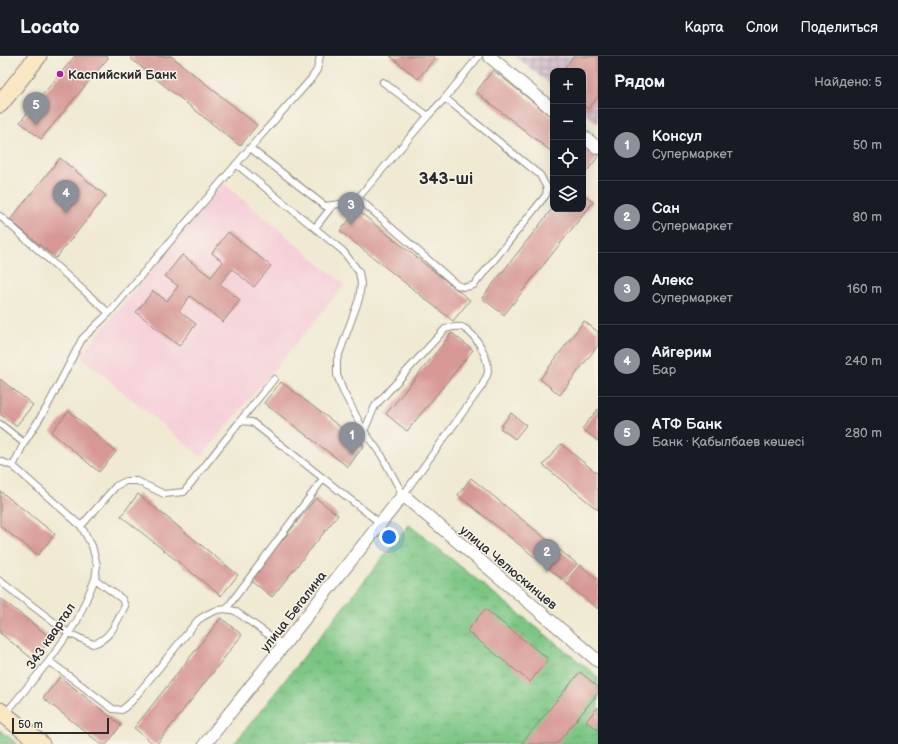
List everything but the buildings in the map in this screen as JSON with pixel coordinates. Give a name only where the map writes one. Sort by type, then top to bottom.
[{"type":"main road","points":[[0,104],[38,56]]},
{"type":"main road","points":[[2,713],[41,744]]},
{"type":"street","points":[[489,56],[550,107]]},
{"type":"street","points":[[586,138],[598,148]]},
{"type":"street","name":"улица Бегалина","points":[[205,744],[403,495]]},
{"type":"street","name":"улица Челюскинцев","points":[[403,495],[598,661]]},
{"type":"lane","points":[[13,466],[24,443],[47,407],[82,339],[109,313],[236,164],[312,79],[317,70],[320,56]]},
{"type":"lane","points":[[250,148],[319,203],[332,206],[348,203],[358,198],[445,98],[479,56]]},
{"type":"lane","points":[[383,82],[428,116]]},
{"type":"lane","points":[[358,198],[457,285],[462,288],[474,285],[546,195],[547,188],[540,175],[445,98]]},
{"type":"lane","points":[[236,164],[343,251],[359,272],[361,284],[359,300],[337,360],[337,375],[343,391],[364,431],[385,462],[403,495],[486,378],[487,364],[479,344],[463,328],[453,327],[445,329],[375,406],[364,431]]},
{"type":"lane","points":[[315,228],[332,206]]},
{"type":"lane","points":[[0,216],[109,313]]},
{"type":"lane","points":[[81,526],[116,486],[126,481],[137,481],[164,494],[184,492],[274,379]]},
{"type":"lane","points":[[240,421],[252,422],[380,523]]},
{"type":"lane","points":[[0,424],[24,443]]},
{"type":"lane","name":"343 квартал","points":[[0,461],[13,466],[81,526],[92,546],[97,565],[95,580],[77,621],[49,661],[2,713]]},
{"type":"lane","points":[[227,608],[324,479]]},
{"type":"lane","points":[[0,581],[68,633],[93,644],[102,642],[108,637],[125,606],[122,599],[95,580]]},
{"type":"lane","points":[[49,661],[113,709],[122,710],[131,702],[198,620],[211,611],[227,608],[235,611],[284,645]]},
{"type":"shaded area","points":[[515,56],[598,56],[598,124],[586,114],[586,68],[550,68],[550,85]]},
{"type":"shaded area","points":[[223,183],[345,285],[201,457],[80,356]]},
{"type":"green space","points":[[409,525],[598,677],[598,744],[234,744]]},
{"type":"green space","points":[[0,730],[18,744],[0,744]]},
{"type":"place","name":"Каспийский Банк","points":[[60,74]]},
{"type":"place","name":"АТФ Банк","points":[[36,125]]},
{"type":"place","name":"Айгерим","points":[[66,213]]},
{"type":"place","name":"Алекс","points":[[351,225]]},
{"type":"place","name":"Консул","points":[[352,455]]},
{"type":"place","name":"Сан","points":[[547,572]]},
{"type":"district","name":"343-ші","points":[[446,178]]}]
